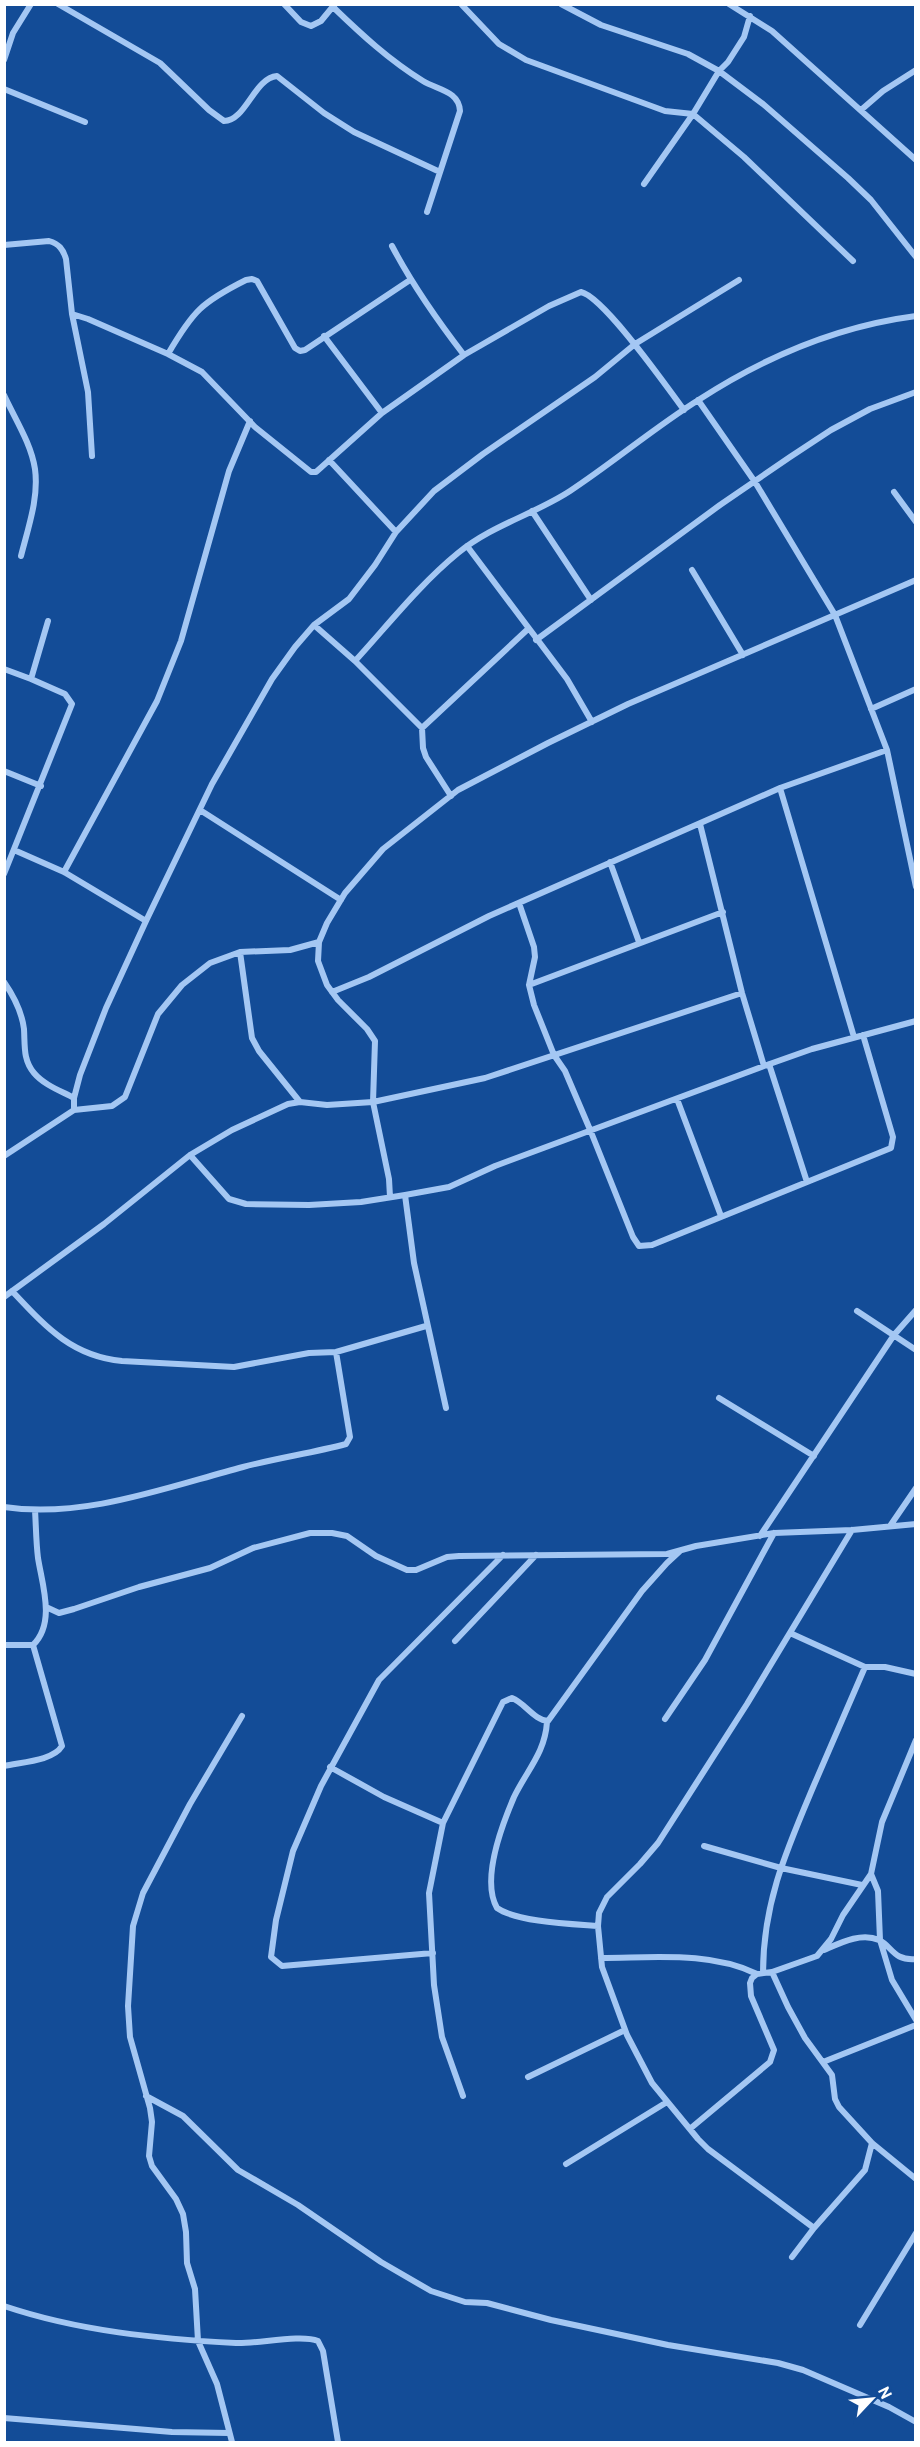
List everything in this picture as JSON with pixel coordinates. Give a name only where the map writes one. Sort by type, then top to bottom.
[{"type":"street","points":[[4,60],[13,33],[31,4]]},
{"type":"street","points":[[58,4],[160,63],[209,110],[224,121],[233,120],[266,80],[277,76],[324,113],[354,132],[440,172]]},
{"type":"street","points":[[284,4],[301,22],[311,26],[321,21],[334,6],[382,53],[425,82],[456,98],[460,111],[427,212]]},
{"type":"street","points":[[461,4],[499,44],[526,60],[665,111],[693,114],[744,157],[853,261]]},
{"type":"street","points":[[561,4],[601,25],[666,45],[719,71],[763,104],[848,178],[871,200],[915,257]]},
{"type":"street","points":[[729,4],[772,31],[915,160]]},
{"type":"street","points":[[644,184],[744,37],[750,16]]},
{"type":"street","points":[[4,31],[13,33]]},
{"type":"street","points":[[861,110],[883,91],[915,70]]},
{"type":"street","points":[[4,89],[86,122]]},
{"type":"street","points":[[4,245],[49,241],[56,243],[63,250],[72,314],[88,392],[92,456]]},
{"type":"street","points":[[392,246],[410,280],[438,322],[464,355]]},
{"type":"street","points":[[168,354],[184,326],[201,305],[221,292],[252,279],[257,281],[297,350],[305,350],[410,280]]},
{"type":"street","points":[[74,1110],[74,1098],[80,1075],[99,1027],[146,921],[212,784],[272,679],[314,625],[349,599],[396,532],[434,491],[483,454],[596,377],[635,344],[739,280]]},
{"type":"street","points":[[72,314],[168,354],[202,372],[250,421],[308,471],[316,472],[382,413],[464,355],[549,306],[581,292],[595,300],[635,344],[684,410]]},
{"type":"street","points":[[355,661],[466,546],[568,493],[698,400],[782,355],[831,336],[862,326],[915,316]]},
{"type":"street","points":[[324,336],[382,413]]},
{"type":"street","points":[[536,640],[720,505],[831,430],[870,409],[915,392]]},
{"type":"street","points":[[4,395],[25,439],[35,469],[35,500],[21,556]]},
{"type":"street","points":[[698,400],[755,482],[836,615],[887,750],[915,887]]},
{"type":"street","points":[[64,872],[156,701],[181,641],[229,471],[250,421]]},
{"type":"street","points":[[329,460],[396,532]]},
{"type":"street","points":[[894,492],[915,522]]},
{"type":"street","points":[[532,511],[591,600]]},
{"type":"street","points":[[466,546],[567,679],[592,722]]},
{"type":"street","points":[[692,570],[743,655]]},
{"type":"street","points":[[390,1197],[389,1179],[373,1102],[375,1041],[367,1029],[332,992],[318,961],[319,942],[341,900],[383,849],[451,796],[548,743],[666,687],[915,580]]},
{"type":"street","points":[[31,679],[48,621]]},
{"type":"street","points":[[314,625],[355,661],[422,728],[426,758],[451,796]]},
{"type":"street","points":[[422,728],[528,629]]},
{"type":"street","points":[[4,669],[65,694],[72,704],[4,874]]},
{"type":"street","points":[[871,709],[915,689]]},
{"type":"street","points":[[332,992],[369,977],[519,903],[610,862],[780,788],[887,750]]},
{"type":"street","points":[[4,771],[41,786]]},
{"type":"street","points":[[780,788],[854,1037]]},
{"type":"street","points":[[200,810],[341,900]]},
{"type":"street","points":[[700,824],[742,993],[807,1182]]},
{"type":"street","points":[[14,850],[64,872],[146,921]]},
{"type":"street","points":[[610,862],[639,942]]},
{"type":"street","points":[[519,903],[534,947],[535,957],[529,985],[534,1005],[554,1055],[565,1071],[633,1237],[639,1246],[652,1245],[888,1150],[893,1145],[892,1137],[863,1035]]},
{"type":"street","points":[[529,985],[723,912]]},
{"type":"street","points":[[4,1156],[74,1110],[112,1106],[125,1097],[158,1014],[182,985],[210,963],[240,952],[290,950],[319,942]]},
{"type":"street","points":[[240,952],[252,1038],[259,1051],[300,1102]]},
{"type":"street","points":[[4,982],[22,1020],[28,1064],[35,1075],[74,1098]]},
{"type":"street","points":[[4,1297],[104,1224],[190,1155],[232,1130],[288,1104],[300,1102],[327,1105],[373,1102],[485,1078],[742,993]]},
{"type":"street","points":[[190,1155],[229,1199],[246,1204],[309,1205],[390,1197],[449,1187],[495,1166],[766,1065],[854,1037],[915,1021]]},
{"type":"street","points":[[676,1099],[721,1216]]},
{"type":"street","points":[[405,1195],[414,1263],[426,1326],[446,1407]]},
{"type":"street","points":[[12,1291],[56,1336],[106,1360],[234,1367],[309,1353],[336,1352],[426,1326]]},
{"type":"street","points":[[760,1536],[894,1335],[915,1310]]},
{"type":"street","points":[[857,1311],[915,1350]]},
{"type":"street","points":[[4,1506],[34,1510],[140,1496],[244,1467],[346,1444],[350,1437],[336,1352]]},
{"type":"street","points":[[719,1398],[814,1456]]},
{"type":"street","points":[[890,1526],[915,1488]]},
{"type":"street","points":[[4,1646],[33,1645],[41,1635],[45,1619],[46,1607],[34,1510]]},
{"type":"street","points":[[46,1607],[59,1612],[74,1610],[139,1587],[210,1568],[253,1548],[310,1533],[347,1536],[376,1556],[407,1570],[416,1570],[447,1557],[652,1555],[774,1533],[852,1530],[915,1524]]},
{"type":"street","points":[[814,2228],[708,2149],[652,2083],[625,2030],[611,1993],[601,1958],[598,1926],[602,1905],[607,1897],[658,1844],[747,1704],[852,1530]]},
{"type":"street","points":[[665,1719],[705,1660],[774,1533]]},
{"type":"street","points":[[598,1926],[547,1921],[510,1914],[497,1908],[491,1895],[493,1865],[498,1842],[514,1797],[546,1740],[546,1722],[642,1591],[666,1563],[680,1551]]},
{"type":"street","points":[[433,1953],[282,1966],[271,1957],[276,1920],[290,1861],[330,1767],[379,1680],[504,1555]]},
{"type":"street","points":[[455,1641],[536,1555]]},
{"type":"street","points":[[790,1633],[865,1667],[885,1667],[915,1674]]},
{"type":"street","points":[[4,1766],[50,1755],[62,1746],[33,1645]]},
{"type":"street","points":[[760,1973],[768,1912],[789,1844],[865,1667]]},
{"type":"street","points":[[463,2096],[442,2037],[434,1985],[429,1893],[443,1823],[503,1702],[512,1698],[518,1700],[546,1722]]},
{"type":"street","points":[[232,2442],[227,2415],[217,2384],[198,2341],[195,2289],[187,2263],[183,2214],[176,2199],[152,2166],[149,2156],[152,2122],[130,2037],[128,2006],[133,1926],[143,1893],[159,1860],[242,1716]]},
{"type":"street","points":[[601,1958],[707,1959],[760,1973],[772,1972],[818,1956],[871,1874],[882,1822],[915,1740]]},
{"type":"street","points":[[330,1767],[384,1797],[443,1823]]},
{"type":"street","points":[[705,1845],[781,1868],[862,1885]]},
{"type":"street","points":[[871,1874],[878,1891],[880,1940],[892,1980],[915,2020]]},
{"type":"street","points":[[823,1951],[862,1937],[880,1940],[891,1952],[909,1960],[915,1959]]},
{"type":"street","points":[[772,1972],[805,2038],[832,2075],[834,2100],[838,2107],[872,2143],[915,2179]]},
{"type":"street","points":[[691,2128],[764,2067],[773,2056],[772,2042],[750,1989],[752,1978],[760,1973]]},
{"type":"street","points":[[823,2062],[915,2025]]},
{"type":"street","points":[[528,2077],[625,2030]]},
{"type":"street","points":[[146,2096],[183,2116],[238,2170],[298,2205],[381,2262],[431,2291],[453,2300],[487,2303],[551,2320],[668,2345],[778,2363],[803,2370],[889,2406],[915,2422]]},
{"type":"street","points":[[566,2164],[667,2102]]},
{"type":"street","points":[[792,2257],[865,2170],[872,2143]]},
{"type":"street","points":[[860,2325],[915,2233]]},
{"type":"street","points":[[4,2306],[98,2330],[198,2341],[243,2343],[306,2339],[318,2341],[324,2360],[338,2442]]},
{"type":"street","points":[[4,2418],[172,2432],[229,2433]]}]
